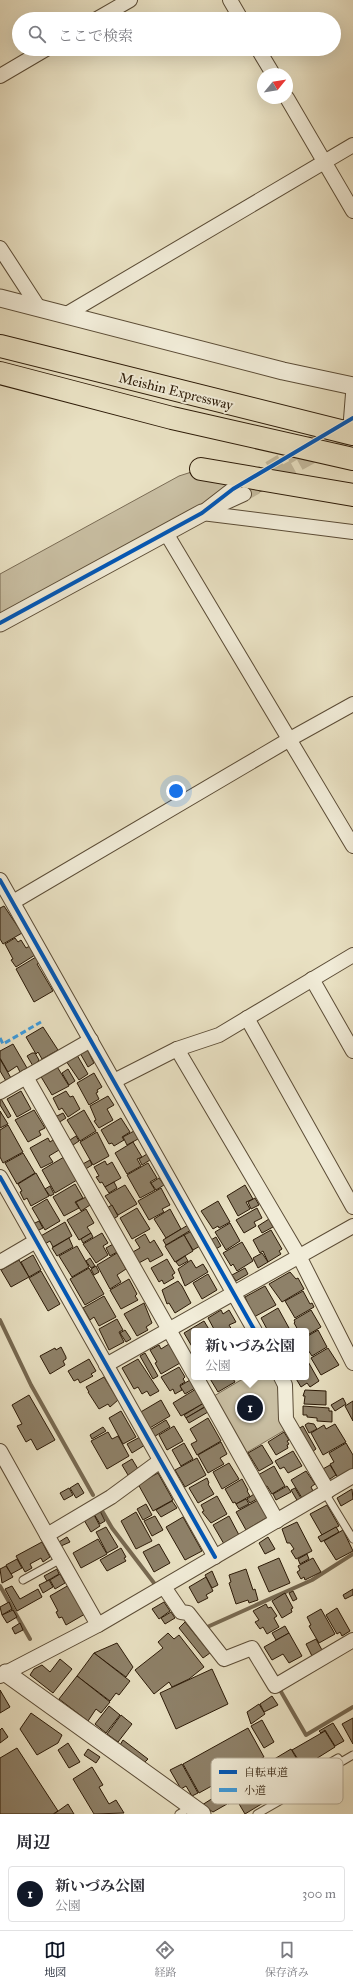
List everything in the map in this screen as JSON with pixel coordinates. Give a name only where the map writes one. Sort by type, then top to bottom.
[{"type":"highway","name":"Meishin Expressway","points":[[0,346],[352,424]]},
{"type":"highway","name":"Meishin Expressway","points":[[0,374],[172,418],[353,459]]},
{"type":"highway","points":[[201,469],[353,495]]},
{"type":"street","points":[[109,12],[130,0]]},
{"type":"street","points":[[230,0],[237,12]]},
{"type":"street","points":[[0,76],[34,56]]},
{"type":"street","points":[[262,56],[269,68]]},
{"type":"street","points":[[290,104],[353,211]]},
{"type":"street","points":[[65,315],[353,145]]},
{"type":"street","points":[[0,248],[38,308]]},
{"type":"street","points":[[0,298],[283,371],[353,386]]},
{"type":"street","points":[[352,424],[353,394]]},
{"type":"street","points":[[0,623],[238,492]]},
{"type":"street","points":[[205,511],[353,532]]},
{"type":"street","points":[[166,533],[353,846]]},
{"type":"street","points":[[253,1328],[91,1040],[5,892],[353,704]]},
{"type":"street","points":[[114,1081],[177,1049],[219,1034],[353,955]]},
{"type":"street","points":[[312,979],[353,1051]]},
{"type":"street","points":[[247,1018],[353,1207]]},
{"type":"street","points":[[0,1092],[91,1040]]},
{"type":"street","points":[[177,1049],[298,1256],[353,1363]]},
{"type":"street","points":[[26,1077],[191,1369]]},
{"type":"street","points":[[0,1177],[215,1557]]},
{"type":"street","points":[[106,1365],[353,1226]]},
{"type":"street","points":[[0,1262],[36,1241]]},
{"type":"street","points":[[198,1380],[277,1521]]},
{"type":"street","points":[[282,1380],[285,1385],[286,1419],[327,1492]]},
{"type":"street","points":[[0,1452],[98,1624]]},
{"type":"street","points":[[47,1535],[111,1497],[160,1461]]},
{"type":"street","points":[[191,1812],[2,1673],[98,1624],[164,1587],[353,1476]]},
{"type":"street","points":[[164,1587],[181,1612],[188,1613],[224,1659],[252,1648],[275,1686],[353,1640]]},
{"type":"lane","points":[[327,1492],[353,1539]]},
{"type":"lane","points":[[23,1580],[61,1559]]},
{"type":"lane","points":[[343,1761],[353,1755]]},
{"type":"lane","points":[[257,1814],[274,1804]]},
{"type":"shaded area","points":[[201,469],[281,484],[202,513],[0,623],[0,574],[179,476]]},
{"type":"shaded area","points":[[241,1380],[275,1380],[278,1390],[280,1416],[285,1430],[246,1453],[214,1396]]},
{"type":"building","points":[[4,906],[22,933],[3,944],[0,939],[0,908]]},
{"type":"building","points":[[15,938],[18,942],[21,940],[26,948],[30,946],[35,955],[16,967],[11,960],[13,959],[5,944]]},
{"type":"building","points":[[36,957],[40,963],[37,964],[53,991],[34,1002],[16,969]]},
{"type":"building","points":[[43,1027],[58,1050],[42,1059],[38,1052],[36,1054],[26,1037]]},
{"type":"building","points":[[13,1044],[27,1068],[20,1072],[17,1066],[8,1072],[0,1058],[0,1051]]},
{"type":"building","points":[[87,1049],[94,1063],[88,1067],[80,1053]]},
{"type":"building","points":[[35,1053],[39,1060],[37,1062],[38,1063],[33,1066],[27,1056]]},
{"type":"building","points":[[77,1055],[88,1074],[79,1080],[66,1061]]},
{"type":"building","points":[[0,1059],[11,1078],[6,1081],[0,1071]]},
{"type":"building","points":[[56,1065],[69,1086],[52,1095],[40,1075]]},
{"type":"building","points":[[68,1069],[75,1081],[69,1085],[62,1073]]},
{"type":"building","points":[[94,1073],[102,1087],[97,1090],[98,1092],[96,1093],[99,1099],[89,1105],[77,1083]]},
{"type":"building","points":[[21,1091],[31,1109],[17,1117],[7,1099]]},
{"type":"building","points":[[66,1091],[70,1097],[73,1096],[80,1109],[68,1117],[62,1108],[59,1110],[53,1098]]},
{"type":"building","points":[[108,1096],[114,1105],[107,1109],[113,1120],[99,1128],[94,1121],[96,1120],[90,1106]]},
{"type":"building","points":[[0,1097],[11,1116],[8,1118],[0,1105]]},
{"type":"building","points":[[34,1110],[45,1128],[39,1131],[41,1135],[28,1142],[15,1120]]},
{"type":"building","points":[[84,1110],[96,1131],[80,1141],[67,1120]]},
{"type":"building","points":[[0,1111],[8,1124],[0,1128]]},
{"type":"building","points":[[63,1113],[66,1118],[58,1123],[55,1117]]},
{"type":"building","points":[[121,1118],[130,1132],[122,1137],[124,1140],[114,1146],[112,1143],[109,1144],[101,1130]]},
{"type":"building","points":[[8,1125],[23,1152],[3,1163],[0,1157],[0,1130]]},
{"type":"building","points":[[134,1131],[138,1139],[127,1145],[123,1137]]},
{"type":"building","points":[[97,1132],[109,1156],[93,1165],[80,1142]]},
{"type":"building","points":[[76,1136],[79,1141],[70,1147],[67,1142]]},
{"type":"building","points":[[48,1138],[50,1142],[53,1140],[59,1150],[49,1156],[53,1162],[41,1168],[30,1148]]},
{"type":"building","points":[[133,1142],[142,1157],[137,1159],[141,1166],[127,1174],[115,1153]]},
{"type":"building","points":[[23,1153],[35,1173],[17,1184],[5,1163]]},
{"type":"building","points":[[147,1154],[150,1160],[142,1165],[139,1159]]},
{"type":"building","points":[[64,1157],[77,1180],[55,1193],[42,1170]]},
{"type":"building","points":[[90,1160],[92,1165],[84,1170],[81,1165]]},
{"type":"building","points":[[105,1161],[107,1165],[112,1162],[121,1178],[105,1187],[96,1177],[99,1176],[94,1167]]},
{"type":"building","points":[[148,1163],[157,1178],[150,1182],[155,1190],[140,1198],[127,1175]]},
{"type":"building","points":[[36,1173],[49,1196],[31,1206],[27,1198],[24,1200],[20,1192],[22,1191],[18,1184]]},
{"type":"building","points":[[159,1178],[164,1185],[156,1190],[151,1183]]},
{"type":"building","points":[[114,1182],[117,1188],[109,1193],[105,1187]]},
{"type":"building","points":[[75,1184],[83,1198],[75,1202],[79,1208],[64,1216],[53,1197]]},
{"type":"building","points":[[125,1185],[137,1204],[118,1215],[105,1196]]},
{"type":"building","points":[[245,1185],[253,1199],[246,1202],[250,1209],[238,1216],[227,1196]]},
{"type":"building","points":[[50,1186],[54,1194],[50,1196],[45,1189]]},
{"type":"building","points":[[161,1188],[170,1205],[162,1209],[164,1212],[149,1220],[138,1201]]},
{"type":"building","points":[[86,1197],[90,1205],[81,1211],[76,1202]]},
{"type":"building","points":[[255,1198],[259,1205],[251,1209],[248,1202]]},
{"type":"building","points":[[47,1199],[60,1221],[45,1230],[32,1208]]},
{"type":"building","points":[[218,1201],[230,1222],[219,1228],[218,1226],[213,1229],[201,1211]]},
{"type":"building","points":[[112,1205],[118,1216],[112,1220],[105,1209]]},
{"type":"building","points":[[137,1208],[150,1229],[132,1239],[120,1218]]},
{"type":"building","points":[[257,1208],[262,1218],[254,1222],[256,1226],[244,1233],[236,1220]]},
{"type":"building","points":[[86,1209],[94,1223],[87,1227],[91,1233],[79,1240],[67,1220]]},
{"type":"building","points":[[170,1209],[181,1229],[166,1238],[154,1219]]},
{"type":"building","points":[[269,1219],[273,1227],[262,1233],[258,1226]]},
{"type":"building","points":[[39,1221],[43,1228],[35,1232],[31,1225]]},
{"type":"building","points":[[65,1222],[72,1236],[53,1247],[50,1241],[43,1245],[39,1237]]},
{"type":"building","points":[[230,1223],[240,1241],[226,1250],[215,1232]]},
{"type":"building","points":[[188,1225],[191,1230],[166,1245],[163,1240]]},
{"type":"building","points":[[271,1230],[282,1249],[279,1251],[281,1254],[268,1262],[263,1251],[260,1253],[253,1240]]},
{"type":"building","points":[[192,1231],[200,1246],[193,1250],[184,1235]]},
{"type":"building","points":[[91,1233],[93,1237],[83,1243],[81,1239]]},
{"type":"building","points":[[102,1233],[108,1243],[103,1246],[108,1255],[96,1263],[83,1244]]},
{"type":"building","points":[[145,1234],[150,1243],[154,1240],[163,1255],[150,1262],[148,1258],[137,1264],[131,1253],[140,1248],[135,1240]]},
{"type":"building","points":[[184,1235],[193,1251],[175,1262],[165,1246]]},
{"type":"building","points":[[216,1237],[221,1246],[214,1250],[209,1241]]},
{"type":"building","points":[[69,1238],[73,1247],[57,1256],[52,1248]]},
{"type":"building","points":[[242,1242],[253,1261],[237,1271],[233,1264],[231,1266],[223,1253]]},
{"type":"building","points":[[115,1243],[119,1251],[110,1256],[106,1248]]},
{"type":"building","points":[[77,1246],[89,1267],[72,1277],[59,1256]]},
{"type":"building","points":[[117,1253],[126,1269],[117,1275],[121,1282],[110,1289],[97,1265]]},
{"type":"building","points":[[262,1253],[268,1262],[258,1268],[253,1258]]},
{"type":"building","points":[[33,1255],[41,1270],[29,1277],[21,1262]]},
{"type":"building","points":[[185,1256],[188,1261],[179,1266],[176,1262]]},
{"type":"building","points":[[90,1258],[95,1266],[91,1268],[86,1261]]},
{"type":"building","points":[[167,1259],[175,1273],[172,1275],[174,1278],[164,1284],[162,1280],[159,1282],[151,1268]]},
{"type":"building","points":[[19,1260],[29,1277],[11,1287],[1,1270]]},
{"type":"building","points":[[191,1260],[196,1268],[203,1264],[208,1272],[185,1286],[178,1269]]},
{"type":"building","points":[[96,1266],[99,1272],[94,1275],[91,1269]]},
{"type":"building","points":[[89,1268],[104,1294],[85,1305],[70,1279]]},
{"type":"building","points":[[245,1268],[248,1274],[236,1281],[232,1275]]},
{"type":"building","points":[[41,1271],[60,1304],[48,1311],[29,1278]]},
{"type":"building","points":[[290,1272],[296,1279],[298,1278],[304,1289],[282,1302],[269,1284]]},
{"type":"building","points":[[208,1274],[217,1290],[202,1299],[193,1283]]},
{"type":"building","points":[[129,1279],[137,1294],[135,1296],[138,1300],[121,1309],[110,1290]]},
{"type":"building","points":[[178,1281],[191,1303],[175,1313],[169,1303],[167,1304],[162,1290]]},
{"type":"building","points":[[265,1286],[276,1305],[254,1317],[245,1297]]},
{"type":"building","points":[[303,1291],[310,1304],[312,1303],[314,1307],[295,1318],[285,1301]]},
{"type":"building","points":[[104,1296],[116,1317],[99,1326],[94,1317],[90,1320],[83,1308]]},
{"type":"building","points":[[144,1303],[152,1323],[146,1327],[148,1330],[137,1336],[124,1314]]},
{"type":"building","points":[[278,1308],[289,1328],[266,1328],[261,1318]]},
{"type":"building","points":[[221,1310],[223,1314],[229,1310],[236,1322],[229,1325],[231,1328],[213,1328],[208,1318]]},
{"type":"building","points":[[311,1310],[321,1327],[309,1334],[309,1328],[297,1328],[294,1320]]},
{"type":"building","points":[[117,1319],[123,1330],[119,1332],[124,1342],[109,1350],[99,1329]]},
{"type":"building","points":[[204,1321],[208,1328],[192,1328]]},
{"type":"building","points":[[191,1329],[191,1345],[184,1333]]},
{"type":"building","points":[[125,1330],[131,1339],[126,1342],[120,1333]]},
{"type":"building","points":[[318,1330],[327,1347],[312,1356],[309,1352],[309,1335]]},
{"type":"building","points":[[169,1344],[180,1363],[161,1374],[155,1363],[157,1362],[150,1350],[159,1345],[161,1349]]},
{"type":"building","points":[[61,1347],[66,1357],[63,1361],[65,1365],[50,1374],[40,1356],[55,1348],[56,1350]]},
{"type":"building","points":[[328,1348],[339,1365],[321,1375],[311,1358]]},
{"type":"building","points":[[145,1353],[158,1376],[153,1379],[140,1356]]},
{"type":"building","points":[[89,1359],[96,1371],[91,1374],[93,1376],[80,1383],[78,1379],[74,1381],[68,1371]]},
{"type":"building","points":[[138,1359],[159,1391],[150,1396],[147,1391],[142,1394],[138,1387],[134,1389],[122,1368]]},
{"type":"building","points":[[309,1363],[319,1381],[310,1387],[307,1383],[301,1387],[297,1380],[309,1380]]},
{"type":"building","points":[[179,1367],[185,1377],[183,1379],[185,1382],[180,1385],[182,1390],[175,1394],[173,1389],[170,1391],[161,1377]]},
{"type":"building","points":[[104,1377],[118,1400],[110,1407],[108,1404],[99,1409],[86,1387]]},
{"type":"building","points":[[190,1380],[195,1388],[185,1394],[180,1386]]},
{"type":"building","points":[[211,1380],[234,1380],[235,1382],[218,1392]]},
{"type":"building","points":[[196,1389],[204,1403],[181,1416],[173,1403]]},
{"type":"building","points":[[305,1390],[326,1391],[326,1405],[304,1404],[305,1396],[303,1396]]},
{"type":"building","points":[[29,1395],[55,1440],[37,1450],[31,1439],[26,1442],[17,1426],[22,1424],[12,1405]]},
{"type":"building","points":[[343,1398],[346,1404],[335,1411],[331,1405]]},
{"type":"building","points":[[161,1400],[170,1416],[148,1429],[139,1413]]},
{"type":"building","points":[[353,1401],[353,1421],[345,1406]]},
{"type":"building","points":[[204,1403],[206,1406],[186,1418],[184,1415]]},
{"type":"building","points":[[303,1406],[329,1408],[329,1411],[332,1411],[332,1422],[317,1421],[317,1418],[303,1415]]},
{"type":"building","points":[[205,1407],[208,1412],[189,1423],[186,1418]]},
{"type":"building","points":[[121,1411],[136,1437],[123,1444],[109,1418]]},
{"type":"building","points":[[208,1418],[221,1441],[197,1455],[191,1444],[197,1441],[190,1429]]},
{"type":"building","points":[[166,1420],[170,1427],[152,1438],[148,1431]]},
{"type":"building","points":[[308,1423],[314,1424],[317,1429],[309,1433],[305,1425]]},
{"type":"building","points":[[335,1424],[346,1442],[323,1455],[311,1433],[324,1425],[326,1429]]},
{"type":"building","points":[[174,1426],[183,1441],[167,1450],[159,1435]]},
{"type":"building","points":[[303,1426],[316,1449],[312,1452],[298,1429]]},
{"type":"building","points":[[103,1427],[106,1431],[92,1439],[90,1435]]},
{"type":"building","points":[[108,1432],[112,1439],[118,1436],[129,1456],[107,1469],[91,1441]]},
{"type":"building","points":[[284,1432],[289,1440],[287,1441],[289,1444],[287,1445],[288,1448],[276,1455],[268,1442]]},
{"type":"building","points":[[140,1437],[145,1445],[132,1453],[127,1444]]},
{"type":"building","points":[[221,1442],[227,1454],[220,1458],[224,1464],[208,1473],[198,1455]]},
{"type":"building","points":[[184,1443],[193,1459],[181,1466],[172,1450]]},
{"type":"building","points":[[346,1443],[353,1455],[353,1469],[338,1478],[330,1464],[334,1462],[329,1453]]},
{"type":"building","points":[[262,1445],[273,1463],[259,1471],[248,1453]]},
{"type":"building","points":[[293,1451],[302,1466],[288,1473],[284,1467],[280,1469],[275,1461]]},
{"type":"building","points":[[197,1458],[206,1475],[185,1487],[175,1470]]},
{"type":"building","points":[[132,1459],[138,1469],[128,1475],[122,1465]]},
{"type":"building","points":[[229,1463],[239,1479],[222,1489],[213,1472]]},
{"type":"building","points":[[330,1465],[336,1475],[327,1481],[321,1470]]},
{"type":"building","points":[[274,1466],[285,1486],[272,1494],[267,1486],[265,1487],[258,1475]]},
{"type":"building","points":[[306,1471],[315,1484],[311,1487],[313,1491],[302,1498],[291,1480]]},
{"type":"building","points":[[158,1473],[173,1500],[153,1511],[138,1484]]},
{"type":"building","points":[[207,1478],[208,1484],[214,1494],[198,1503],[189,1488]]},
{"type":"building","points":[[242,1479],[250,1496],[236,1504],[235,1502],[233,1503],[225,1489]]},
{"type":"building","points":[[78,1483],[84,1493],[76,1498],[70,1488]]},
{"type":"building","points":[[287,1486],[291,1492],[276,1500],[273,1494]]},
{"type":"building","points":[[69,1488],[73,1495],[64,1500],[60,1493]]},
{"type":"building","points":[[295,1488],[302,1500],[298,1502],[291,1490]]},
{"type":"building","points":[[352,1489],[353,1499],[341,1506],[337,1498]]},
{"type":"building","points":[[254,1494],[257,1499],[250,1503],[247,1499]]},
{"type":"building","points":[[217,1496],[227,1514],[211,1523],[202,1512],[204,1511],[201,1505]]},
{"type":"building","points":[[246,1499],[249,1504],[239,1509],[236,1504]]},
{"type":"building","points":[[258,1500],[268,1517],[246,1530],[236,1512]]},
{"type":"building","points":[[172,1501],[177,1508],[161,1517],[156,1510]]},
{"type":"building","points":[[146,1504],[152,1515],[143,1520],[137,1509]]},
{"type":"building","points":[[327,1505],[339,1526],[322,1535],[310,1514]]},
{"type":"building","points":[[100,1511],[105,1521],[100,1524],[94,1514]]},
{"type":"building","points":[[136,1512],[152,1541],[136,1549],[121,1521]]},
{"type":"building","points":[[94,1515],[100,1526],[91,1532],[84,1520]]},
{"type":"building","points":[[155,1516],[163,1530],[152,1536],[144,1521]]},
{"type":"building","points":[[229,1516],[239,1535],[224,1544],[213,1525]]},
{"type":"building","points":[[183,1517],[202,1551],[185,1560],[166,1527]]},
{"type":"building","points":[[297,1522],[312,1551],[296,1559],[291,1551],[294,1549],[290,1543],[287,1543],[282,1529]]},
{"type":"building","points":[[106,1527],[118,1547],[107,1553],[96,1532]]},
{"type":"building","points":[[336,1527],[339,1532],[321,1542],[318,1537]]},
{"type":"building","points":[[343,1530],[353,1551],[336,1560],[324,1541]]},
{"type":"building","points":[[67,1537],[70,1542],[61,1546],[59,1542]]},
{"type":"building","points":[[268,1537],[275,1549],[265,1554],[259,1543]]},
{"type":"building","points":[[98,1539],[107,1554],[81,1568],[73,1553]]},
{"type":"building","points":[[42,1542],[50,1557],[43,1562],[41,1558],[30,1564],[32,1568],[25,1572],[16,1556]]},
{"type":"building","points":[[159,1544],[170,1563],[154,1572],[143,1552]]},
{"type":"building","points":[[121,1548],[126,1557],[124,1558],[126,1561],[107,1571],[100,1560]]},
{"type":"building","points":[[307,1554],[309,1559],[300,1564],[298,1559]]},
{"type":"building","points":[[279,1558],[290,1583],[269,1592],[258,1567]]},
{"type":"building","points":[[313,1558],[321,1572],[305,1580],[304,1577],[301,1579],[297,1572],[300,1570],[298,1566]]},
{"type":"building","points":[[17,1559],[22,1568],[11,1574],[6,1565]]},
{"type":"building","points":[[6,1566],[13,1577],[2,1583],[0,1569]]},
{"type":"building","points":[[57,1569],[59,1574],[47,1581],[44,1576]]},
{"type":"building","points":[[246,1569],[258,1600],[249,1603],[248,1600],[236,1604],[229,1583],[231,1582],[229,1575]]},
{"type":"building","points":[[212,1571],[218,1585],[212,1588],[205,1575]]},
{"type":"building","points":[[60,1574],[65,1583],[55,1589],[50,1580]]},
{"type":"building","points":[[206,1577],[213,1591],[206,1595],[208,1598],[198,1603],[189,1587]]},
{"type":"building","points":[[49,1580],[53,1587],[43,1593],[39,1585]]},
{"type":"building","points":[[69,1585],[85,1614],[66,1625],[62,1617],[59,1618],[56,1612],[58,1611],[50,1596]]},
{"type":"building","points":[[12,1586],[20,1599],[38,1589],[42,1597],[17,1611],[5,1589]]},
{"type":"building","points":[[353,1589],[353,1595],[345,1599],[343,1595]]},
{"type":"building","points":[[293,1591],[297,1599],[293,1601],[289,1593]]},
{"type":"building","points":[[285,1593],[293,1608],[291,1609],[292,1612],[282,1618],[272,1601]]},
{"type":"building","points":[[9,1602],[12,1609],[2,1615],[0,1607]]},
{"type":"building","points":[[164,1602],[170,1611],[159,1619],[152,1609]]},
{"type":"building","points":[[266,1604],[268,1608],[271,1607],[277,1616],[274,1618],[279,1627],[267,1634],[263,1627],[260,1629],[255,1622],[259,1620],[253,1611]]},
{"type":"building","points":[[337,1608],[350,1631],[342,1636],[340,1632],[337,1634],[326,1615]]},
{"type":"building","points":[[321,1609],[335,1634],[319,1643],[309,1626],[311,1625],[307,1617]]},
{"type":"building","points":[[13,1610],[17,1617],[7,1623],[2,1615]]},
{"type":"building","points":[[171,1612],[175,1618],[165,1624],[161,1618]]},
{"type":"building","points":[[185,1622],[210,1653],[203,1658],[179,1628]]},
{"type":"building","points":[[20,1623],[23,1630],[15,1634],[12,1628]]},
{"type":"building","points":[[285,1626],[289,1633],[276,1640],[272,1633]]},
{"type":"building","points":[[168,1633],[174,1639],[179,1635],[204,1667],[189,1679],[172,1687],[169,1682],[154,1694],[135,1670],[163,1648],[158,1642]]},
{"type":"building","points":[[289,1633],[302,1656],[289,1663],[283,1654],[272,1660],[264,1647]]},
{"type":"building","points":[[316,1639],[322,1650],[312,1656],[306,1644]]},
{"type":"building","points":[[117,1643],[133,1667],[126,1677],[94,1653]]},
{"type":"building","points":[[94,1653],[130,1681],[119,1695],[116,1693],[110,1701],[77,1676]]},
{"type":"building","points":[[60,1659],[72,1669],[53,1693],[30,1675],[34,1669],[42,1665],[50,1672]]},
{"type":"building","points":[[212,1669],[228,1704],[176,1729],[160,1693]]},
{"type":"building","points":[[77,1676],[110,1702],[101,1713],[96,1709],[88,1721],[59,1699]]},
{"type":"building","points":[[0,1690],[10,1707],[0,1713]]},
{"type":"building","points":[[272,1696],[278,1705],[264,1712],[260,1704]]},
{"type":"building","points":[[259,1704],[265,1714],[251,1724],[247,1712]]},
{"type":"building","points":[[109,1706],[120,1715],[106,1733],[95,1724]]},
{"type":"building","points":[[31,1713],[62,1735],[58,1743],[37,1755],[20,1729]]},
{"type":"building","points":[[121,1715],[132,1724],[118,1742],[107,1734]]},
{"type":"building","points":[[353,1718],[353,1744],[342,1724]]},
{"type":"building","points":[[262,1720],[274,1742],[264,1748],[251,1726]]},
{"type":"building","points":[[333,1723],[344,1741],[335,1746],[325,1730],[321,1733],[319,1731]]},
{"type":"building","points":[[2,1728],[8,1737],[0,1743],[0,1730]]},
{"type":"building","points":[[248,1728],[264,1757],[211,1758],[211,1786],[199,1793],[183,1764]]},
{"type":"building","points":[[325,1731],[335,1747],[317,1758],[297,1758],[292,1750]]},
{"type":"building","points":[[123,1740],[148,1759],[144,1763],[120,1745]]},
{"type":"building","points":[[68,1743],[80,1762],[69,1768],[58,1750]]},
{"type":"building","points":[[17,1748],[58,1811],[53,1814],[0,1814],[0,1758]]},
{"type":"building","points":[[88,1749],[100,1757],[96,1763],[84,1755]]},
{"type":"building","points":[[291,1749],[296,1758],[276,1758]]},
{"type":"building","points":[[182,1764],[198,1793],[192,1796],[186,1786],[181,1789],[170,1770]]},
{"type":"building","points":[[92,1767],[103,1785],[99,1787],[109,1804],[116,1800],[124,1813],[94,1814],[73,1779]]},
{"type":"building","points":[[211,1799],[211,1804],[227,1804],[213,1812],[202,1805]]},
{"type":"building","points":[[68,1804],[74,1814],[54,1814]]},
{"type":"building","points":[[239,1804],[261,1804],[245,1814]]},
{"type":"waterway","points":[[0,1320],[31,1385],[93,1495]]},
{"type":"waterway","points":[[101,1509],[112,1528],[154,1583]]},
{"type":"waterway","points":[[205,1628],[312,1580],[353,1554]]},
{"type":"waterway","points":[[0,1586],[30,1639]]},
{"type":"waterway","points":[[280,1690],[306,1735],[353,1707]]},
{"type":"tunnel","points":[[251,479],[336,428]]},
{"type":"tunnel","points":[[244,494],[353,434]]},
{"type":"marked path","points":[[0,1038],[3,1044],[41,1022]]},
{"type":"cycle path","points":[[0,623],[202,513],[233,489],[353,418]]},
{"type":"cycle path","points":[[0,880],[253,1328]]},
{"type":"cycle path","points":[[0,1177],[215,1557]]},
{"type":"place","name":"新いづみ公園","points":[[250,1408]]}]
